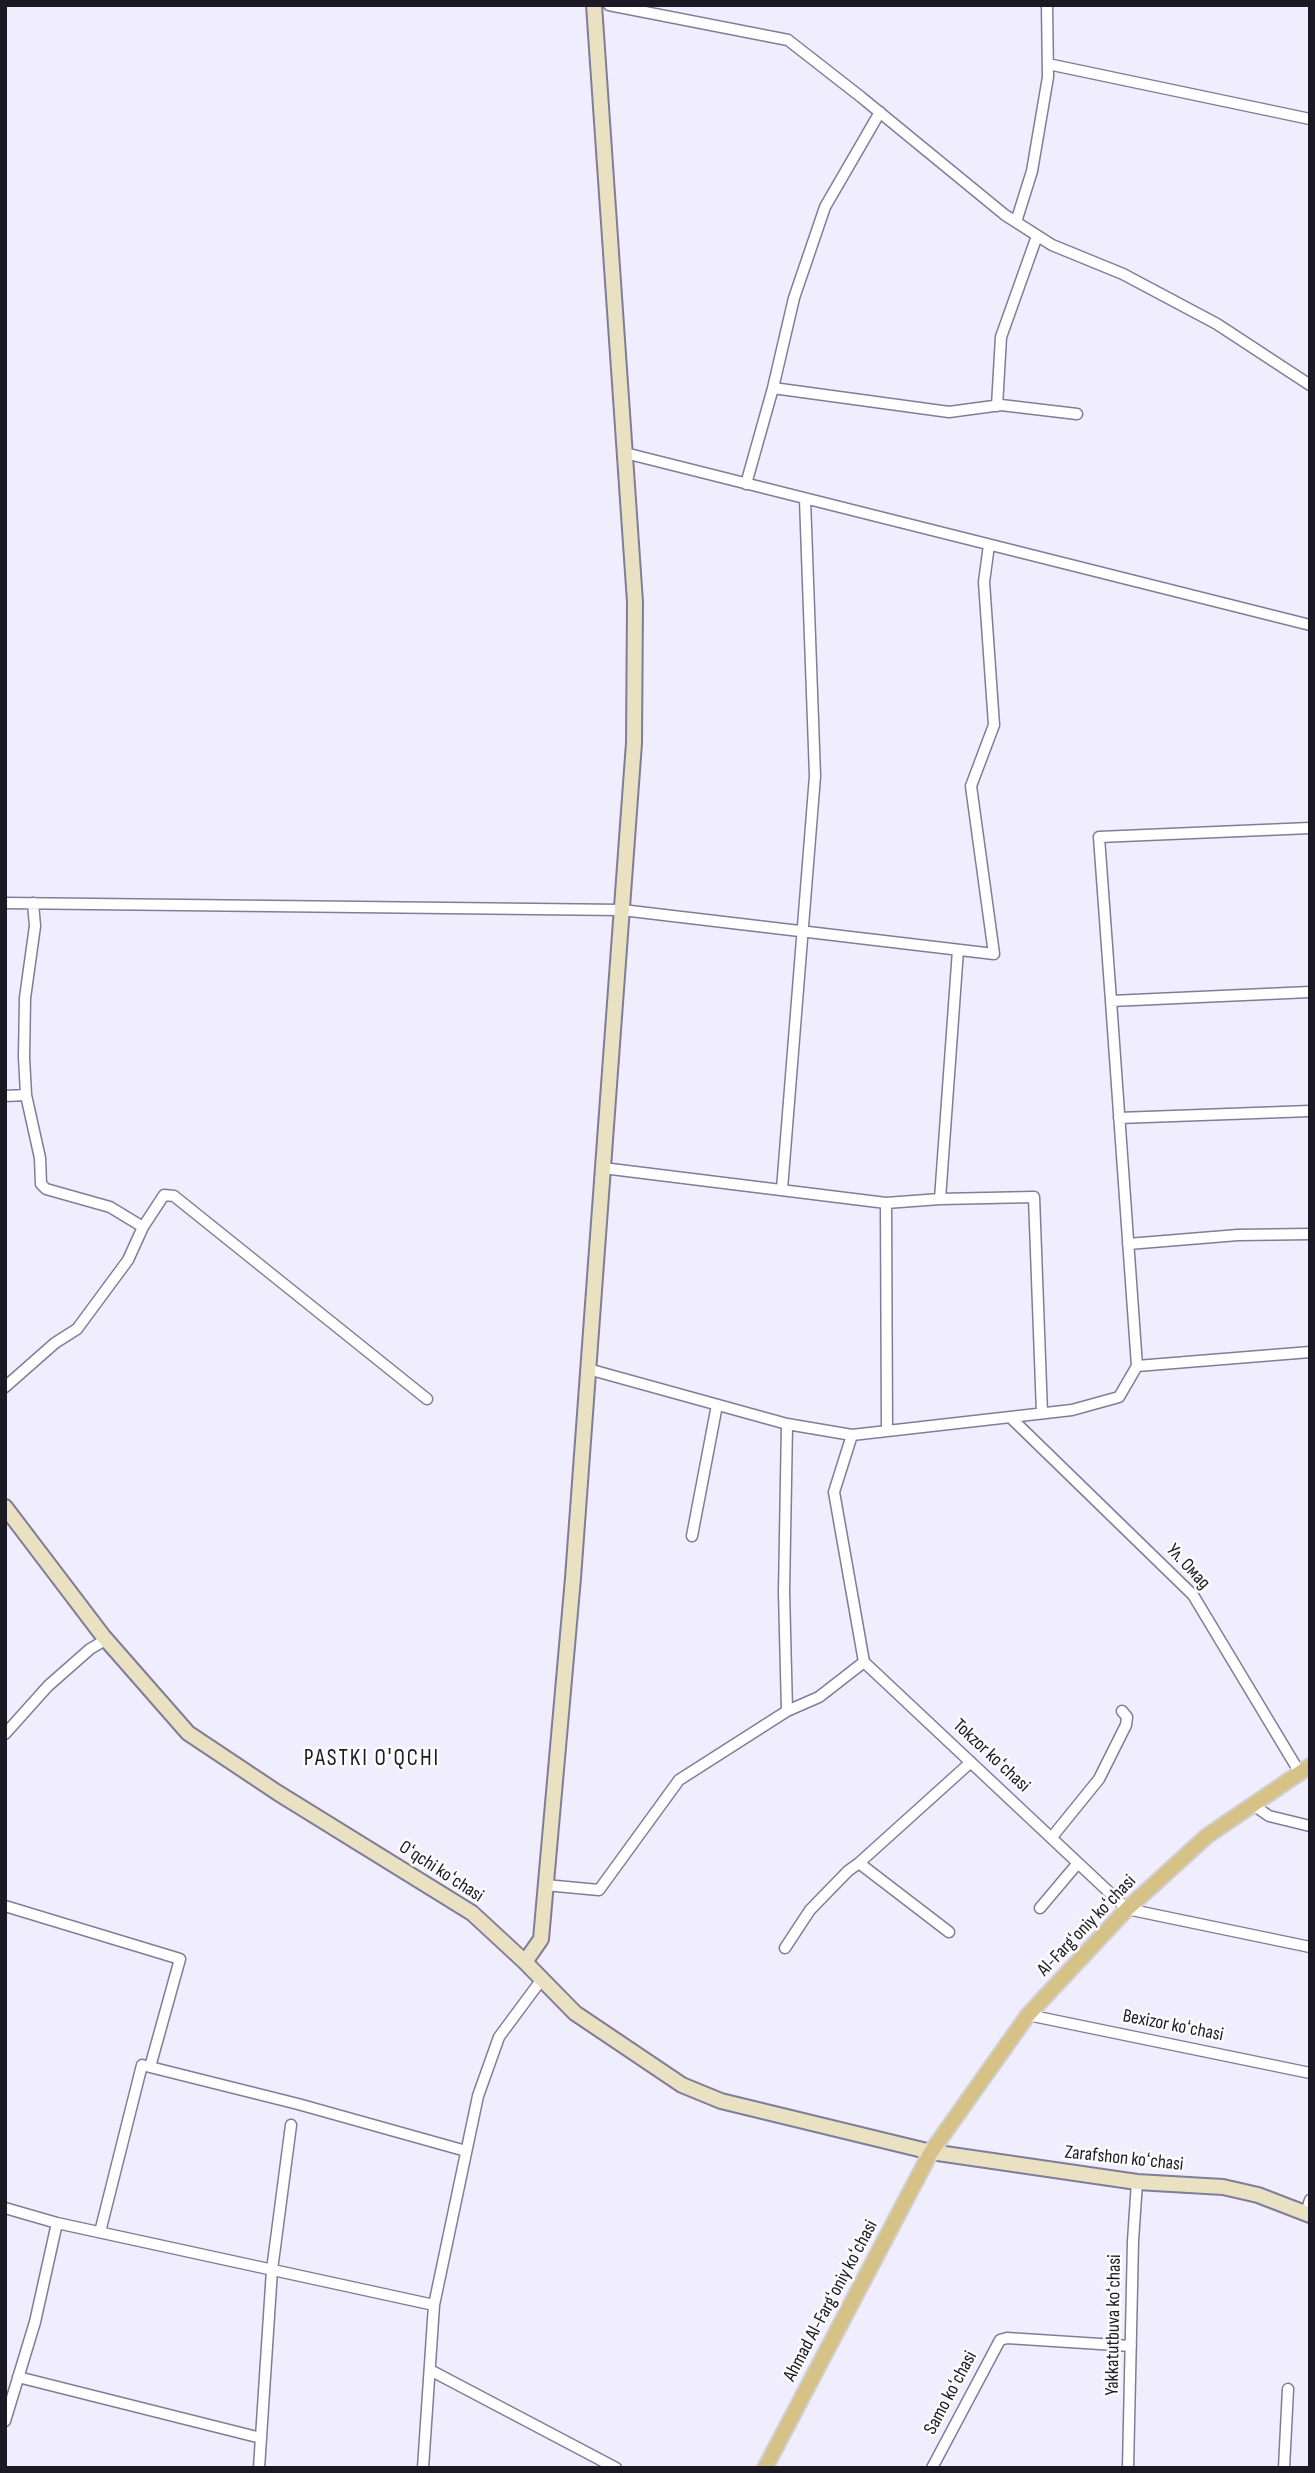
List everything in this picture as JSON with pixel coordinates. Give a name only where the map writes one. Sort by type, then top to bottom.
[{"type":"main road","name":"Al-Fargʻoniy koʻchasi","points":[[931,2152],[1028,2015],[1128,1909],[1207,1836],[1305,1769]]},
{"type":"main road","name":"Ahmad Al-Fargʻoniy koʻchasi","points":[[765,2468],[931,2152]]},
{"type":"street","points":[[525,1962],[541,1939],[573,1578],[634,743],[635,615],[594,5]]},
{"type":"street","points":[[609,5],[788,40],[1037,236],[1052,245],[1123,274],[1217,324],[1310,384]]},
{"type":"street","points":[[1016,222],[1032,172],[1048,77],[1047,5]]},
{"type":"street","points":[[1048,64],[1310,119]]},
{"type":"street","points":[[746,484],[774,388],[794,298],[825,206],[880,112]]},
{"type":"street","points":[[997,405],[1001,337],[1037,236]]},
{"type":"street","points":[[774,388],[949,412],[997,405],[1077,414]]},
{"type":"street","points":[[625,453],[1310,625]]},
{"type":"street","points":[[782,1189],[816,776],[805,499]]},
{"type":"street","points":[[5,903],[622,910],[994,954],[971,786],[994,725],[984,582],[989,545]]},
{"type":"street","points":[[588,1369],[787,1424],[852,1435],[1072,1410],[1119,1397],[1137,1366],[1099,836],[1310,828]]},
{"type":"street","points":[[33,903],[35,926],[24,998],[26,1095],[40,1158],[41,1184],[46,1189],[110,1207],[143,1227]]},
{"type":"street","points":[[940,1199],[958,950]]},
{"type":"street","points":[[1111,1001],[1310,992]]},
{"type":"street","points":[[5,1096],[26,1095]]},
{"type":"street","points":[[1119,1118],[1310,1111]]},
{"type":"street","points":[[603,1168],[886,1203],[1034,1197],[1042,1413]]},
{"type":"street","points":[[5,1387],[55,1343],[77,1329],[128,1260],[143,1227],[164,1195],[174,1196],[427,1399]]},
{"type":"street","points":[[886,1203],[887,1431]]},
{"type":"street","points":[[1128,1244],[1238,1235],[1310,1234]]},
{"type":"street","points":[[1137,1366],[1310,1352]]},
{"type":"street","points":[[692,1536],[717,1405]]},
{"type":"street","name":"Ул. Омад","points":[[1010,1417],[1193,1595],[1305,1769]]},
{"type":"street","points":[[787,1424],[787,1711]]},
{"type":"street","points":[[545,1885],[598,1889],[679,1780],[787,1711],[819,1697],[864,1662],[834,1492],[852,1435]]},
{"type":"street","name":"Oʻqchi koʻchasi","points":[[5,1507],[107,1639],[188,1733],[278,1793],[472,1913],[575,2013],[682,2085],[721,2101],[931,2152]]},
{"type":"street","points":[[5,1734],[48,1686],[107,1639]]},
{"type":"street","name":"Tokzor koʻchasi","points":[[864,1662],[1128,1909]]},
{"type":"street","points":[[1052,1837],[1099,1779],[1126,1725],[1127,1717],[1122,1711]]},
{"type":"street","points":[[785,1948],[810,1910],[848,1871],[971,1762]]},
{"type":"street","points":[[1253,1805],[1269,1816],[1310,1826]]},
{"type":"street","points":[[859,1863],[949,1932]]},
{"type":"street","points":[[1040,1908],[1078,1863]]},
{"type":"street","points":[[5,1906],[180,1959],[150,2067]]},
{"type":"street","points":[[1128,1909],[1310,1947]]},
{"type":"street","points":[[423,2468],[434,2305],[478,2096],[499,2037],[542,1979]]},
{"type":"street","name":"Bexizor koʻchasi","points":[[1028,2015],[1310,2073]]},
{"type":"street","points":[[100,2232],[142,2065],[298,2104],[466,2151]]},
{"type":"street","points":[[259,2468],[272,2270],[290,2125]]},
{"type":"street","name":"Zarafshon koʻchasi","points":[[931,2152],[1137,2182],[1223,2187],[1308,2210]]},
{"type":"street","name":"Yakkatutbuva koʻchasi","points":[[1128,2468],[1137,2182]]},
{"type":"street","points":[[5,2208],[57,2223],[434,2305]]},
{"type":"street","points":[[5,2421],[35,2322],[57,2223]]},
{"type":"street","name":"Samo koʻchasi","points":[[932,2468],[1000,2340],[1131,2346]]},
{"type":"street","points":[[430,2370],[616,2468]]},
{"type":"street","points":[[18,2377],[261,2438]]},
{"type":"street","points":[[1284,2468],[1288,2389]]},
{"type":"district","name":"PASTKI O'QCHI","points":[[372,1759]]}]
